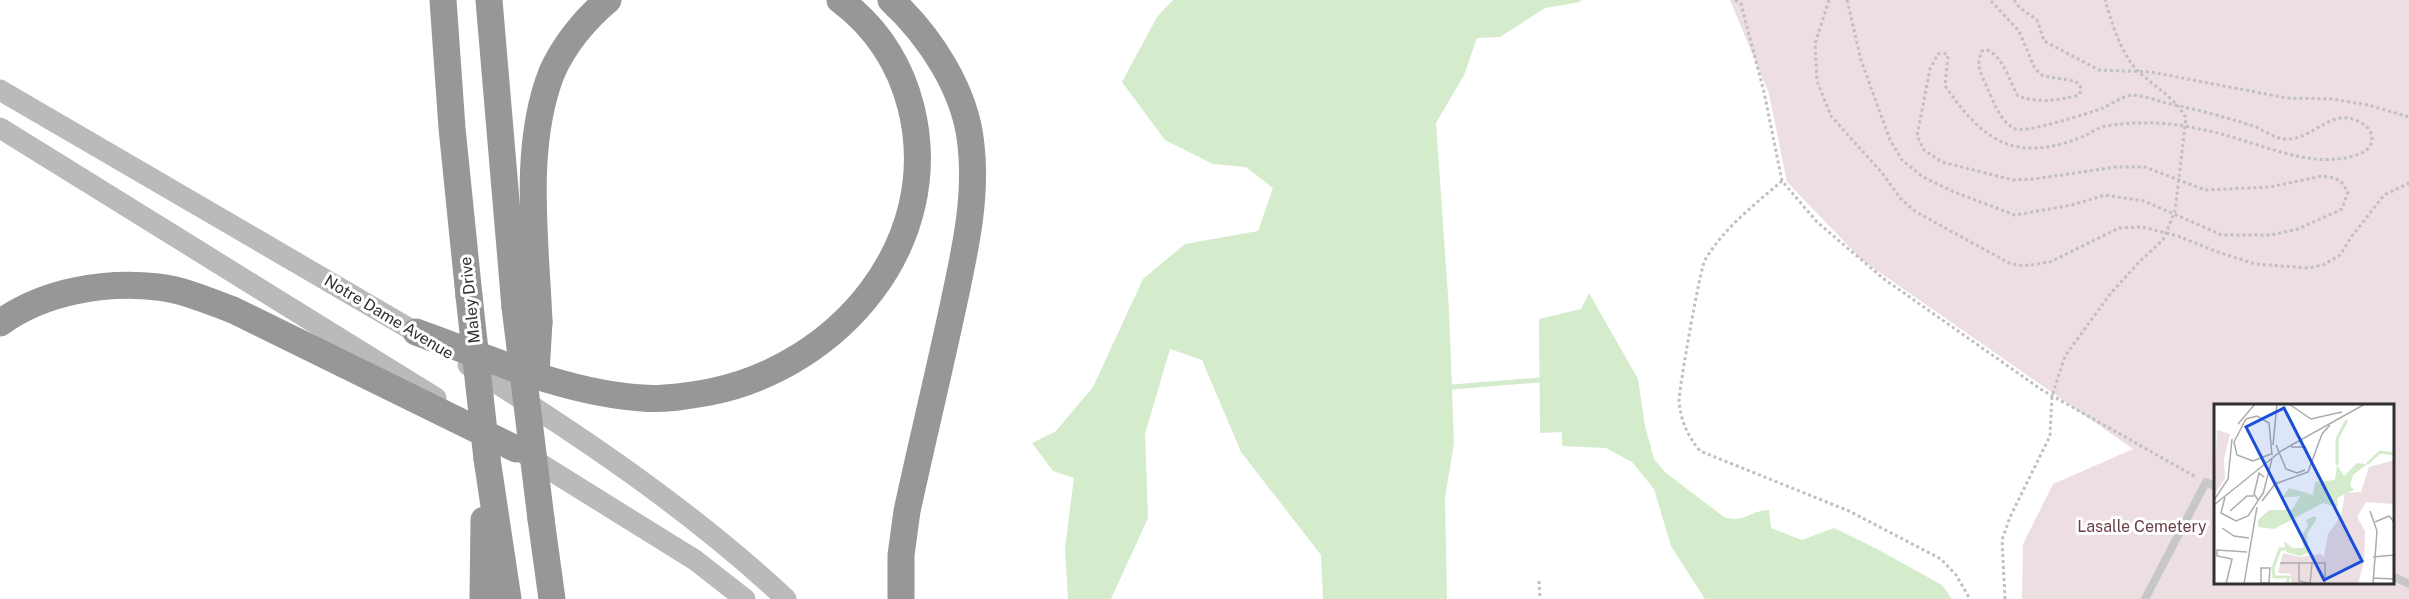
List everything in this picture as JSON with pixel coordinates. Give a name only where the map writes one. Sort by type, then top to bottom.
[{"type":"highway","name":"Maley Drive","points":[[443,0],[452,128],[469,296],[488,459],[508,599]]},
{"type":"highway","points":[[489,0],[524,443],[541,519],[552,599]]},
{"type":"highway","points":[[524,443],[539,322],[534,171],[542,103],[553,71],[568,44],[608,0]]},
{"type":"highway","points":[[416,332],[570,385],[644,399],[709,392],[744,383],[775,371],[804,355],[856,310],[874,288],[894,256],[908,222],[915,191],[918,141],[911,105],[902,76],[877,35],[858,14],[840,0]]},
{"type":"highway","points":[[901,6],[943,66],[962,106],[971,143],[973,181],[971,212],[962,262],[907,511],[901,555],[901,599]]},
{"type":"highway","points":[[0,323],[44,300],[85,289],[123,286],[160,287],[233,310],[524,443]]},
{"type":"highway","points":[[483,599],[482,576],[488,459]]},
{"type":"main road","name":"Notre Dame Avenue","points":[[0,90],[416,332],[509,391],[656,492],[708,531],[786,599]]},
{"type":"main road","points":[[0,128],[524,443],[695,560],[745,599]]},
{"type":"lane","points":[[2145,599],[2206,482],[2214,486]]},
{"type":"lane","points":[[2394,577],[2409,584]]},
{"type":"path","points":[[1735,0],[1742,1],[1782,181],[1817,222],[1858,259],[1893,286],[2052,396],[2206,482]]},
{"type":"path","points":[[1829,0],[1815,44],[1817,81],[1831,116],[1882,173],[1901,199],[1916,212],[2008,263],[2023,266],[2050,262],[2119,228],[2142,227],[2255,264],[2309,268],[2323,265],[2340,255],[2384,195],[2409,183]]},
{"type":"path","points":[[1847,0],[1861,60],[1890,140],[1902,160],[1923,177],[1954,192],[2015,215],[2072,205],[2106,195],[2144,201],[2222,235],[2271,235],[2298,229],[2342,209],[2348,192],[2335,178],[2322,176],[2270,187],[2205,190],[2145,167],[2116,167],[2013,180],[1942,162],[1924,150],[1917,136],[1930,69],[1938,54],[1943,53],[1948,56],[1945,86],[1978,128],[1995,140],[2019,147],[2052,146],[2103,126],[2170,123],[2228,134],[2316,160],[2347,158],[2365,152],[2371,145],[2372,138],[2369,128],[2354,118],[2335,118],[2303,135],[2292,139],[2280,139],[2255,127],[2179,105],[2131,95],[2104,107],[2033,128],[2017,129],[2008,124],[1999,112],[1985,83],[1977,63],[1982,51],[1994,52],[2018,96],[2032,101],[2053,101],[2079,95],[2080,85],[2075,81],[2043,76],[2035,69],[2019,31],[1990,0]]},
{"type":"path","points":[[2014,0],[2020,8],[2037,20],[2044,41],[2099,70],[2151,72],[2287,98],[2345,101],[2409,117]]},
{"type":"path","points":[[2006,599],[2002,540],[2010,516],[2050,436],[2052,396],[2065,356],[2111,293],[2139,261],[2163,240],[2174,214],[2180,179],[2186,118],[2179,105],[2137,71],[2128,59],[2104,0]]},
{"type":"path","points":[[1782,181],[1719,240],[1703,262],[1679,399],[1688,437],[1700,451],[1849,511],[1941,559],[1956,575],[1970,599]]},
{"type":"path","points":[[1539,581],[1540,599]]},
{"type":"green space","name":"Lasalle Cemetery","points":[[1730,0],[2409,0],[2409,599],[2022,599],[2023,544],[2053,484],[2133,449],[1862,260],[1787,182],[1769,94]]},
{"type":"shaded area","points":[[1173,0],[1581,0],[1545,8],[1500,37],[1477,38],[1464,75],[1436,123],[1449,310],[1454,443],[1445,498],[1447,599],[1323,599],[1321,555],[1241,452],[1202,360],[1170,349],[1145,434],[1148,518],[1111,599],[1068,599],[1065,548],[1074,478],[1053,471],[1032,443],[1056,431],[1093,387],[1143,279],[1185,244],[1258,231],[1273,188],[1246,167],[1213,164],[1165,140],[1122,82],[1157,17]]},
{"type":"shaded area","points":[[1589,293],[1638,379],[1645,426],[1654,459],[1666,473],[1724,517],[1737,519],[1769,510],[1771,528],[1802,540],[1834,528],[1942,585],[1952,599],[1705,599],[1671,546],[1654,489],[1632,462],[1606,448],[1562,446],[1562,432],[1540,433],[1539,319],[1581,309]]},
{"type":"waterway","points":[[1452,387],[1540,380]]}]
